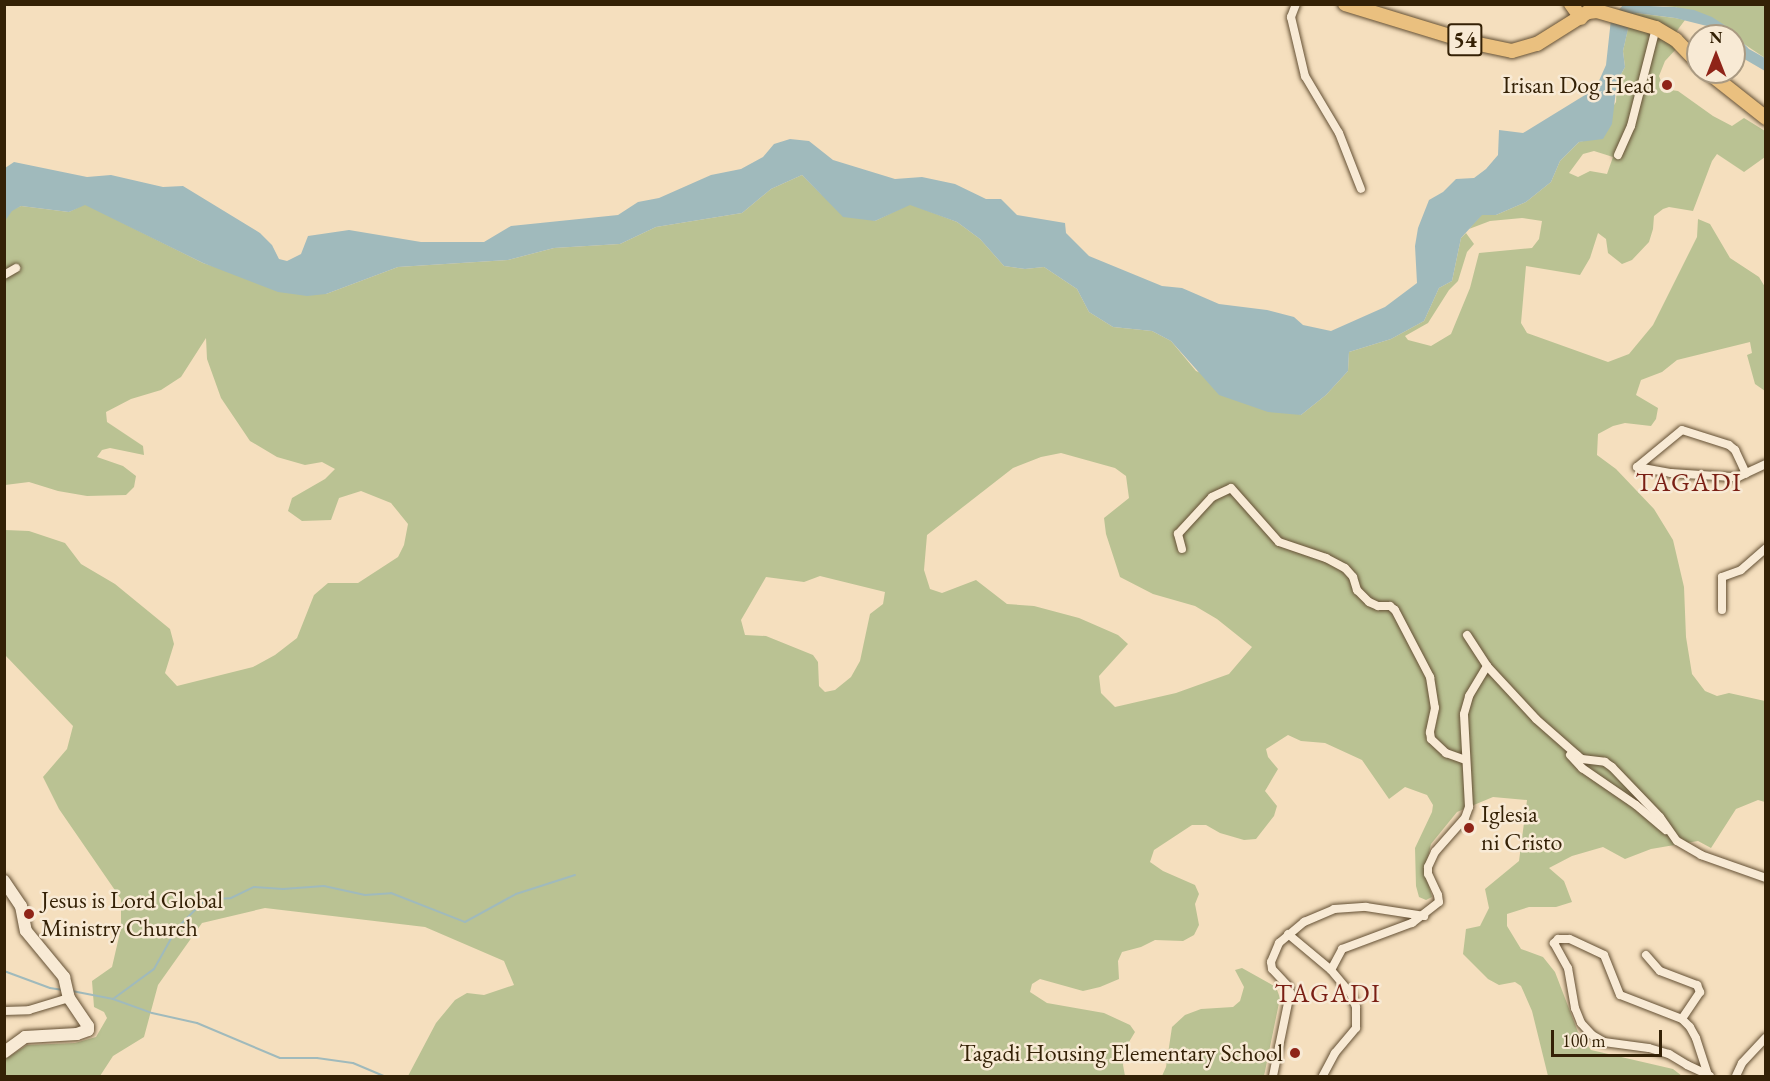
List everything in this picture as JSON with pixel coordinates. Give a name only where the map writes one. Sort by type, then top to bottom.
[{"type":"main road","name":"54","points":[[1345,4],[1469,42],[1512,51],[1537,44],[1588,12],[1613,15],[1656,28],[1676,40],[1686,50]]},
{"type":"main road","points":[[1571,4],[1581,18]]},
{"type":"main road","points":[[1723,84],[1766,118]]},
{"type":"main road","points":[[4,881],[21,906],[26,932],[64,976],[69,992],[84,1016],[88,1030],[77,1034],[25,1037],[4,1052]]},
{"type":"street","points":[[1296,4],[1291,17],[1305,76],[1339,133],[1361,189]]},
{"type":"street","points":[[1618,156],[1631,126],[1656,28]]},
{"type":"street","points":[[4,274],[16,268]]},
{"type":"street","points":[[1746,474],[1735,450],[1729,445],[1682,430],[1637,467],[1671,473],[1731,477],[1746,474],[1766,464]]},
{"type":"street","points":[[1182,549],[1178,534],[1212,497],[1231,488],[1279,542],[1326,558],[1345,568],[1353,577],[1357,590],[1369,602],[1378,606],[1390,606],[1395,610],[1430,677],[1435,708],[1430,732],[1431,739],[1441,749],[1465,760]]},
{"type":"street","points":[[1722,610],[1722,577],[1741,570],[1766,548]]},
{"type":"street","points":[[1467,635],[1487,666],[1536,719],[1582,759],[1605,762],[1612,767],[1660,817],[1677,842],[1701,855],[1766,878]]},
{"type":"street","points":[[1331,970],[1342,949],[1424,916],[1439,902],[1428,874],[1428,867],[1435,852],[1465,818],[1468,807],[1465,760],[1466,704],[1487,666]]},
{"type":"street","points":[[1560,739],[1582,768],[1636,805],[1671,834]]},
{"type":"street","points":[[1273,1077],[1290,993],[1288,986],[1272,969],[1271,962],[1274,950],[1288,934],[1304,922],[1334,909],[1366,907],[1424,916]]},
{"type":"street","points":[[1288,934],[1331,970],[1351,994],[1358,1020],[1352,1034],[1335,1053],[1323,1077]]},
{"type":"street","points":[[1558,939],[1569,939],[1604,955],[1620,995],[1682,1019],[1696,1038],[1709,1076],[1669,1054],[1649,1048],[1604,1042],[1592,1035],[1581,1023],[1575,1008],[1568,968],[1554,943],[1558,939]]},
{"type":"street","points":[[1646,955],[1660,971],[1697,986],[1700,992],[1682,1019]]},
{"type":"street","points":[[4,1011],[29,1010],[69,992]]},
{"type":"street","points":[[1736,1077],[1742,1063],[1766,1037]]},
{"type":"green space","points":[[1651,5],[1765,5],[1765,58],[1746,45],[1746,24],[1719,24],[1675,7]]},
{"type":"green space","points":[[1635,13],[1685,20],[1676,32],[1656,22],[1631,16]]},
{"type":"green space","points":[[1629,24],[1664,37],[1678,47],[1665,61],[1659,76],[1664,89],[1678,91],[1713,116],[1732,126],[1744,118],[1765,131],[1765,157],[1744,172],[1717,154],[1712,161],[1693,211],[1669,207],[1654,216],[1649,242],[1632,260],[1622,264],[1608,253],[1606,239],[1598,233],[1590,258],[1580,275],[1526,266],[1521,323],[1527,333],[1608,362],[1629,354],[1653,325],[1697,237],[1698,219],[1710,224],[1730,258],[1759,277],[1765,287],[1765,391],[1755,384],[1747,355],[1752,353],[1750,342],[1677,360],[1662,372],[1641,380],[1636,395],[1658,408],[1656,419],[1651,426],[1625,423],[1598,434],[1597,455],[1616,469],[1654,509],[1673,540],[1684,587],[1686,637],[1692,674],[1705,691],[1717,696],[1729,693],[1765,701],[1765,802],[1758,800],[1736,809],[1711,848],[1698,841],[1651,849],[1625,859],[1603,847],[1572,856],[1549,868],[1564,881],[1572,902],[1556,907],[1529,907],[1507,914],[1507,926],[1521,949],[1543,957],[1555,972],[1578,1032],[1591,1050],[1673,1069],[1682,1076],[1548,1076],[1532,1011],[1521,986],[1515,982],[1499,985],[1488,979],[1463,954],[1466,929],[1480,926],[1489,908],[1485,889],[1519,861],[1527,800],[1493,797],[1457,812],[1431,844],[1425,870],[1432,897],[1426,900],[1419,897],[1416,886],[1415,848],[1432,812],[1433,805],[1427,795],[1405,787],[1389,799],[1362,760],[1325,743],[1301,741],[1288,735],[1266,749],[1268,757],[1278,769],[1265,791],[1277,806],[1274,816],[1256,839],[1244,840],[1220,833],[1206,825],[1192,825],[1154,850],[1150,862],[1163,871],[1195,885],[1199,894],[1195,904],[1199,925],[1194,935],[1183,941],[1155,940],[1122,952],[1118,961],[1119,979],[1100,987],[1083,991],[1040,979],[1032,984],[1030,992],[1047,1003],[1104,1013],[1130,1025],[1135,1032],[1126,1047],[1123,1065],[1125,1076],[408,1076],[436,1023],[455,1000],[467,993],[484,995],[514,985],[504,961],[425,927],[265,908],[202,923],[158,985],[144,1037],[113,1056],[100,1076],[5,1076],[4,1060],[27,1045],[75,1043],[96,1037],[107,1018],[104,1012],[94,1007],[92,981],[112,967],[121,928],[121,899],[59,809],[43,777],[67,749],[73,726],[5,655],[5,530],[29,531],[65,543],[81,564],[115,584],[170,629],[174,644],[165,673],[177,686],[253,667],[275,655],[297,638],[314,595],[328,583],[358,583],[398,557],[404,545],[408,524],[391,503],[361,491],[339,498],[331,520],[302,521],[288,511],[292,498],[325,479],[335,469],[322,462],[305,465],[277,457],[250,441],[221,398],[207,359],[206,338],[181,377],[161,390],[131,399],[106,412],[107,422],[143,446],[144,455],[110,448],[102,450],[97,457],[123,466],[136,476],[134,487],[126,495],[87,496],[58,491],[29,482],[5,485],[4,221],[12,210],[21,206],[69,212],[85,204],[203,263],[240,275],[326,294],[398,267],[508,260],[554,248],[620,244],[656,227],[742,213],[771,189],[802,175],[821,194],[875,221],[910,204],[957,222],[980,239],[1004,266],[1025,269],[1044,267],[1077,289],[1089,312],[1113,327],[1152,331],[1171,341],[1196,371],[1301,415],[1326,395],[1348,371],[1349,352],[1391,339],[1424,321],[1439,288],[1452,281],[1461,238],[1466,233],[1474,244],[1467,252],[1458,281],[1449,290],[1428,323],[1405,336],[1408,340],[1431,346],[1451,334],[1470,288],[1479,253],[1532,248],[1539,239],[1542,221],[1522,218],[1490,221],[1469,229],[1482,214],[1496,215],[1526,202],[1551,182],[1560,161],[1579,142],[1592,139],[1616,102],[1617,82],[1625,67],[1623,51]],"holes":[[[1594,151],[1613,157],[1607,174],[1590,171],[1578,177],[1569,173],[1583,154]],[[1061,453],[1115,468],[1126,476],[1129,498],[1104,518],[1106,534],[1120,577],[1153,594],[1195,606],[1217,619],[1252,647],[1229,674],[1176,693],[1115,707],[1101,693],[1099,676],[1128,644],[1118,635],[1079,618],[1034,606],[1007,604],[976,580],[942,593],[930,589],[924,570],[927,535],[1013,468],[1041,457]],[[820,576],[885,592],[883,604],[870,614],[860,661],[851,677],[835,690],[825,692],[819,686],[818,662],[813,655],[766,636],[745,635],[741,620],[766,577],[804,582]]]},
{"type":"green space","points":[[1242,968],[1276,987],[1280,998],[1264,1076],[1162,1076],[1166,1067],[1172,1027],[1185,1015],[1201,1009],[1233,1007],[1240,1001],[1244,987],[1235,970]]},
{"type":"water","points":[[1623,5],[1675,7],[1694,10],[1723,24],[1699,24],[1636,13],[1631,16],[1623,51],[1625,67],[1617,82],[1612,124],[1603,139],[1579,142],[1560,161],[1551,182],[1526,202],[1496,215],[1482,215],[1461,238],[1452,281],[1439,288],[1424,321],[1391,339],[1349,352],[1348,371],[1326,395],[1301,415],[1268,412],[1219,395],[1171,341],[1152,331],[1113,327],[1089,312],[1077,289],[1044,267],[1025,269],[1004,266],[980,239],[957,222],[910,205],[875,221],[843,217],[802,175],[771,189],[742,213],[656,227],[620,244],[554,248],[508,260],[398,267],[326,294],[307,296],[278,292],[203,263],[85,205],[69,212],[21,206],[12,211],[5,221],[5,168],[14,162],[87,177],[111,175],[163,187],[183,186],[260,233],[272,245],[279,259],[287,261],[301,254],[308,236],[349,230],[421,242],[484,242],[511,226],[618,215],[638,202],[659,198],[711,175],[741,169],[763,157],[774,144],[790,139],[809,141],[833,160],[895,179],[922,177],[955,184],[986,199],[1001,199],[1017,215],[1065,223],[1066,233],[1089,256],[1162,286],[1182,288],[1219,304],[1267,310],[1294,317],[1303,325],[1331,331],[1385,307],[1417,283],[1415,246],[1418,228],[1429,200],[1443,192],[1456,179],[1474,178],[1486,169],[1498,155],[1499,130],[1523,133],[1585,95],[1598,83],[1606,65],[1611,19]]},
{"type":"water","points":[[1746,46],[1765,58],[1765,71],[1746,60]]},
{"type":"waterway","points":[[72,991],[113,999],[154,969],[177,928],[206,899],[231,898],[254,887],[283,889],[324,886],[365,895],[391,893],[465,922],[516,894],[575,875]]},
{"type":"waterway","points":[[4,971],[50,988],[63,990]]},
{"type":"waterway","points":[[113,999],[152,1013],[197,1023],[280,1058],[317,1058],[353,1063],[384,1076]]},
{"type":"place","name":"Irisan Dog Head","points":[[1667,85]]},
{"type":"place","name":"Iglesia ni Cristo","points":[[1469,828]]},
{"type":"place","name":"Jesus is Lord Global Ministry Church","points":[[29,914]]},
{"type":"place","name":"Tagadi Housing Elementary School","points":[[1295,1053]]},
{"type":"district","name":"TAGADI","points":[[1689,483]]},
{"type":"district","name":"TAGADI","points":[[1328,994]]}]
